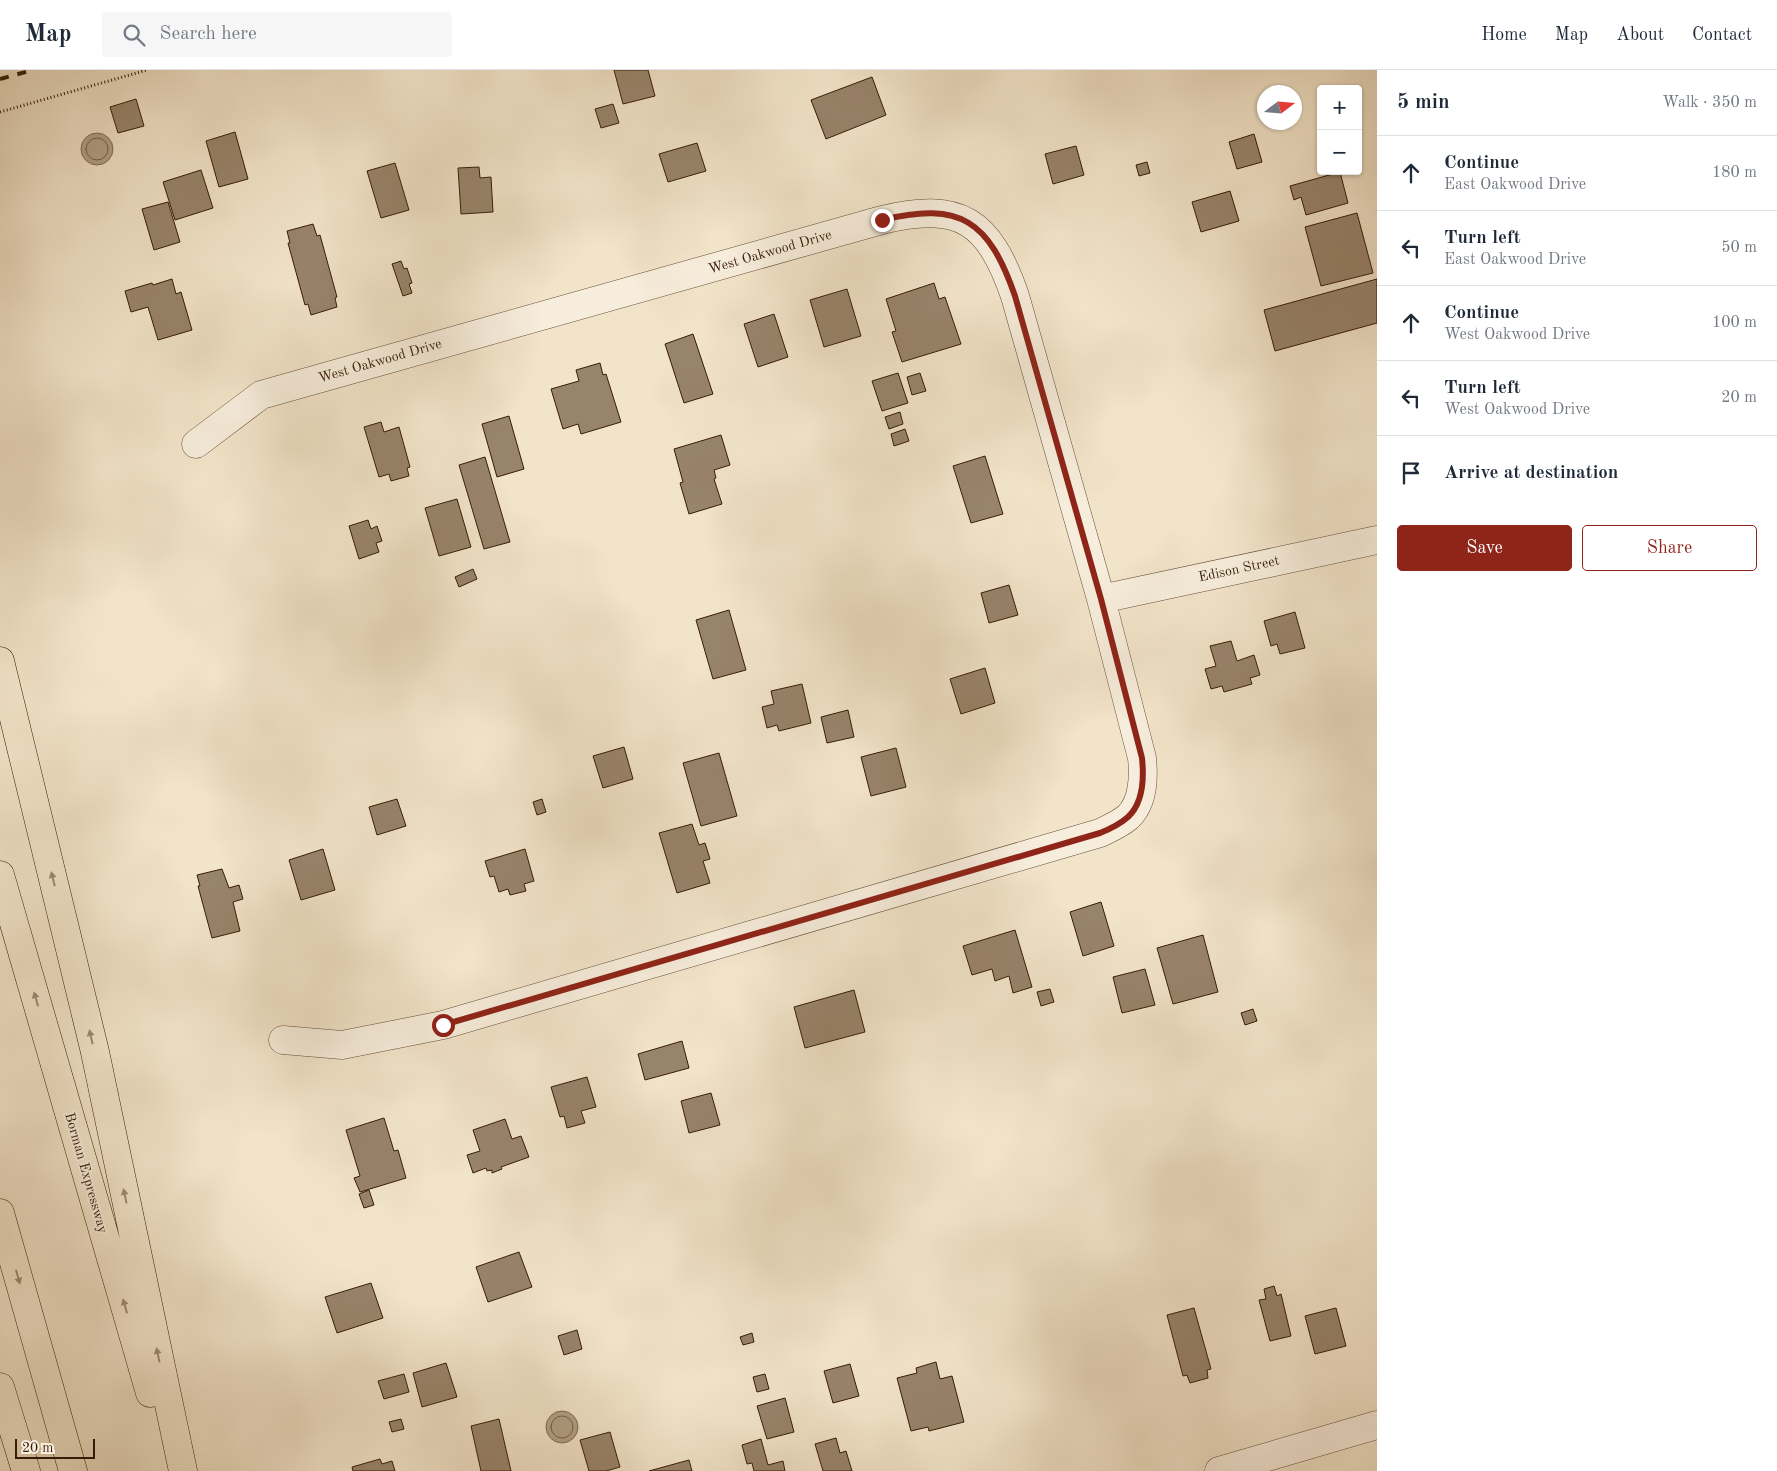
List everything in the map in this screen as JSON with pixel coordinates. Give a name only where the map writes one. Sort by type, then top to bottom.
[{"type":"highway","points":[[0,661],[95,1052],[183,1471]]},
{"type":"highway","name":"Borman Expressway","points":[[0,875],[172,1471]]},
{"type":"highway","points":[[0,1213],[73,1471]]},
{"type":"highway","points":[[0,1387],[26,1471]]},
{"type":"street","name":"West Oakwood Drive","points":[[196,444],[261,394],[882,220],[919,213],[952,216],[977,227],[998,255],[1008,276],[1018,305],[1101,599],[1142,758],[1144,774],[1136,807],[1128,817],[1116,826],[1100,833],[443,1025],[342,1045],[283,1040]]},
{"type":"street","name":"Edison Street","points":[[1101,599],[1377,540]]},
{"type":"street","points":[[1219,1471],[1377,1425]]},
{"type":"path","points":[[0,112],[148,70]]},
{"type":"water","points":[[97,133],[109,137],[113,149],[109,161],[97,165],[85,161],[81,149],[85,137]]},
{"type":"water","points":[[562,1411],[574,1415],[578,1427],[574,1439],[562,1443],[550,1439],[546,1427],[550,1415]]},
{"type":"building","points":[[614,70],[648,70],[655,96],[623,104]]},
{"type":"building","points":[[872,77],[886,115],[826,139],[811,100]]},
{"type":"building","points":[[136,99],[144,126],[118,133],[110,107]]},
{"type":"building","points":[[613,104],[619,123],[601,128],[595,109]]},
{"type":"building","points":[[235,132],[248,179],[219,187],[206,141]]},
{"type":"building","points":[[1254,134],[1262,162],[1237,169],[1229,142]]},
{"type":"building","points":[[697,143],[706,171],[668,182],[659,154]]},
{"type":"building","points":[[1076,146],[1084,175],[1053,184],[1045,154]]},
{"type":"building","points":[[1147,162],[1150,173],[1139,176],[1136,165]]},
{"type":"building","points":[[395,163],[409,210],[381,218],[367,171]]},
{"type":"building","points":[[479,167],[480,178],[491,177],[493,212],[461,214],[458,168]]},
{"type":"building","points":[[201,170],[213,208],[175,220],[163,182]]},
{"type":"building","points":[[1329,175],[1341,175],[1348,203],[1306,215],[1301,197],[1294,200],[1290,186]]},
{"type":"building","points":[[1230,191],[1239,221],[1201,232],[1192,202]]},
{"type":"building","points":[[168,202],[180,242],[154,250],[142,209]]},
{"type":"building","points":[[1357,213],[1373,273],[1321,286],[1305,227]]},
{"type":"building","points":[[313,224],[317,236],[320,235],[337,297],[335,298],[337,307],[311,315],[308,304],[305,305],[288,243],[290,243],[287,231]]},
{"type":"building","points":[[401,261],[404,269],[407,268],[412,283],[409,284],[412,293],[403,296],[392,264]]},
{"type":"building","points":[[172,279],[176,294],[181,292],[192,330],[158,340],[148,307],[131,312],[125,291]]},
{"type":"building","points":[[1377,279],[1377,323],[1275,351],[1264,310]]},
{"type":"building","points":[[934,283],[939,299],[945,297],[961,344],[902,362],[892,332],[896,331],[886,299]]},
{"type":"building","points":[[847,289],[861,336],[824,347],[810,300]]},
{"type":"building","points":[[774,314],[788,357],[758,367],[744,324]]},
{"type":"building","points":[[693,334],[713,394],[684,403],[665,344]]},
{"type":"building","points":[[600,363],[603,375],[606,374],[621,422],[581,434],[578,424],[563,429],[551,389],[579,381],[576,370]]},
{"type":"building","points":[[898,373],[908,403],[882,411],[872,381]]},
{"type":"building","points":[[920,373],[926,391],[912,395],[907,377]]},
{"type":"building","points":[[900,412],[903,424],[889,429],[885,417]]},
{"type":"building","points":[[509,416],[524,469],[497,477],[482,424]]},
{"type":"building","points":[[381,422],[384,432],[399,427],[410,467],[407,468],[409,476],[391,481],[389,474],[379,477],[364,427]]},
{"type":"building","points":[[905,429],[909,441],[894,446],[891,434]]},
{"type":"building","points":[[721,435],[730,465],[714,470],[716,478],[714,479],[722,504],[689,514],[680,483],[683,482],[674,449]]},
{"type":"building","points":[[985,456],[1003,514],[971,523],[953,466]]},
{"type":"building","points":[[485,457],[510,542],[484,549],[459,465]]},
{"type":"building","points":[[457,499],[471,547],[439,556],[425,508]]},
{"type":"building","points":[[368,520],[371,529],[377,526],[382,541],[376,543],[379,552],[359,559],[349,526]]},
{"type":"building","points":[[473,569],[477,579],[459,587],[455,577]]},
{"type":"building","points":[[1009,585],[1018,615],[989,623],[981,593]]},
{"type":"building","points":[[729,610],[746,670],[713,679],[696,620]]},
{"type":"building","points":[[1295,612],[1305,648],[1280,654],[1277,644],[1271,646],[1264,621]]},
{"type":"building","points":[[1231,641],[1237,661],[1254,655],[1260,675],[1250,678],[1252,684],[1224,692],[1222,686],[1211,689],[1205,669],[1216,666],[1210,646]]},
{"type":"building","points":[[985,668],[995,703],[961,714],[950,679]]},
{"type":"building","points":[[802,684],[811,723],[779,731],[777,725],[767,728],[762,707],[774,704],[771,691]]},
{"type":"building","points":[[848,710],[854,737],[827,743],[821,717]]},
{"type":"building","points":[[624,747],[633,779],[603,788],[593,756]]},
{"type":"building","points":[[896,748],[906,787],[871,796],[861,757]]},
{"type":"building","points":[[719,753],[737,816],[701,826],[683,763]]},
{"type":"building","points":[[397,799],[406,826],[377,835],[369,807]]},
{"type":"building","points":[[542,799],[546,812],[537,815],[533,802]]},
{"type":"building","points":[[692,824],[699,845],[705,843],[710,859],[703,861],[710,883],[677,893],[659,833]]},
{"type":"building","points":[[323,849],[335,890],[301,900],[289,860]]},
{"type":"building","points":[[525,849],[534,881],[524,884],[526,891],[510,895],[508,889],[499,892],[494,876],[490,877],[485,861]]},
{"type":"building","points":[[222,869],[229,888],[239,885],[243,899],[233,902],[240,931],[212,938],[198,886],[200,886],[197,875]]},
{"type":"building","points":[[1101,902],[1114,946],[1083,956],[1070,912]]},
{"type":"building","points":[[1015,930],[1032,987],[1013,993],[1009,976],[995,981],[992,969],[972,975],[963,946]]},
{"type":"building","points":[[1203,935],[1218,992],[1173,1004],[1157,948]]},
{"type":"building","points":[[1145,969],[1155,1005],[1122,1013],[1113,977]]},
{"type":"building","points":[[1050,989],[1054,1002],[1041,1006],[1037,992]]},
{"type":"building","points":[[854,990],[865,1032],[805,1048],[794,1007]]},
{"type":"building","points":[[1253,1009],[1257,1021],[1245,1025],[1241,1013]]},
{"type":"building","points":[[682,1041],[689,1068],[645,1080],[638,1054]]},
{"type":"building","points":[[587,1077],[596,1107],[581,1111],[585,1123],[567,1128],[564,1116],[560,1117],[551,1087]]},
{"type":"building","points":[[711,1093],[720,1125],[689,1133],[681,1101]]},
{"type":"building","points":[[384,1118],[394,1151],[398,1150],[406,1178],[360,1192],[354,1178],[360,1176],[346,1130]]},
{"type":"building","points":[[505,1119],[512,1139],[521,1136],[529,1157],[501,1167],[502,1169],[492,1173],[492,1170],[487,1171],[486,1168],[473,1173],[467,1155],[480,1151],[473,1130]]},
{"type":"building","points":[[369,1190],[374,1205],[364,1208],[359,1194]]},
{"type":"building","points":[[519,1252],[532,1287],[488,1302],[476,1267]]},
{"type":"building","points":[[371,1283],[383,1318],[337,1333],[325,1297]]},
{"type":"building","points":[[1274,1286],[1277,1296],[1281,1294],[1291,1336],[1270,1341],[1259,1300],[1266,1299],[1264,1289]]},
{"type":"building","points":[[1194,1308],[1211,1369],[1207,1370],[1208,1378],[1190,1383],[1187,1375],[1183,1376],[1167,1315]]},
{"type":"building","points":[[1336,1308],[1346,1346],[1315,1354],[1305,1316]]},
{"type":"building","points":[[577,1330],[582,1349],[564,1355],[558,1336]]},
{"type":"building","points":[[752,1333],[754,1342],[743,1345],[740,1337]]},
{"type":"building","points":[[936,1362],[940,1379],[952,1376],[964,1422],[929,1431],[928,1427],[911,1431],[897,1378],[917,1373],[916,1368]]},
{"type":"building","points":[[446,1363],[457,1397],[422,1407],[413,1373]]},
{"type":"building","points":[[850,1364],[859,1396],[833,1403],[824,1371]]},
{"type":"building","points":[[404,1374],[409,1392],[384,1399],[378,1381]]},
{"type":"building","points":[[765,1374],[769,1389],[757,1392],[753,1377]]},
{"type":"building","points":[[785,1398],[794,1432],[767,1439],[757,1406]]},
{"type":"building","points":[[401,1419],[404,1429],[392,1432],[389,1422]]},
{"type":"building","points":[[499,1419],[511,1471],[481,1471],[471,1426]]},
{"type":"building","points":[[610,1432],[620,1467],[606,1471],[589,1471],[580,1440]]},
{"type":"building","points":[[836,1438],[840,1453],[846,1451],[852,1471],[823,1471],[815,1444]]},
{"type":"building","points":[[761,1439],[768,1465],[783,1461],[785,1471],[754,1471],[752,1463],[747,1464],[742,1445]]},
{"type":"building","points":[[380,1459],[382,1464],[392,1461],[395,1471],[353,1471],[352,1467]]},
{"type":"building","points":[[689,1460],[692,1471],[649,1471]]},
{"type":"railway","points":[[0,79],[33,70]]},
{"type":"route","points":[[443,1025],[1100,833],[1116,826],[1128,817],[1136,807],[1144,774],[1142,758],[1101,599],[1008,276],[998,255],[985,236],[977,227],[965,220],[952,216],[919,213],[882,220]]}]
